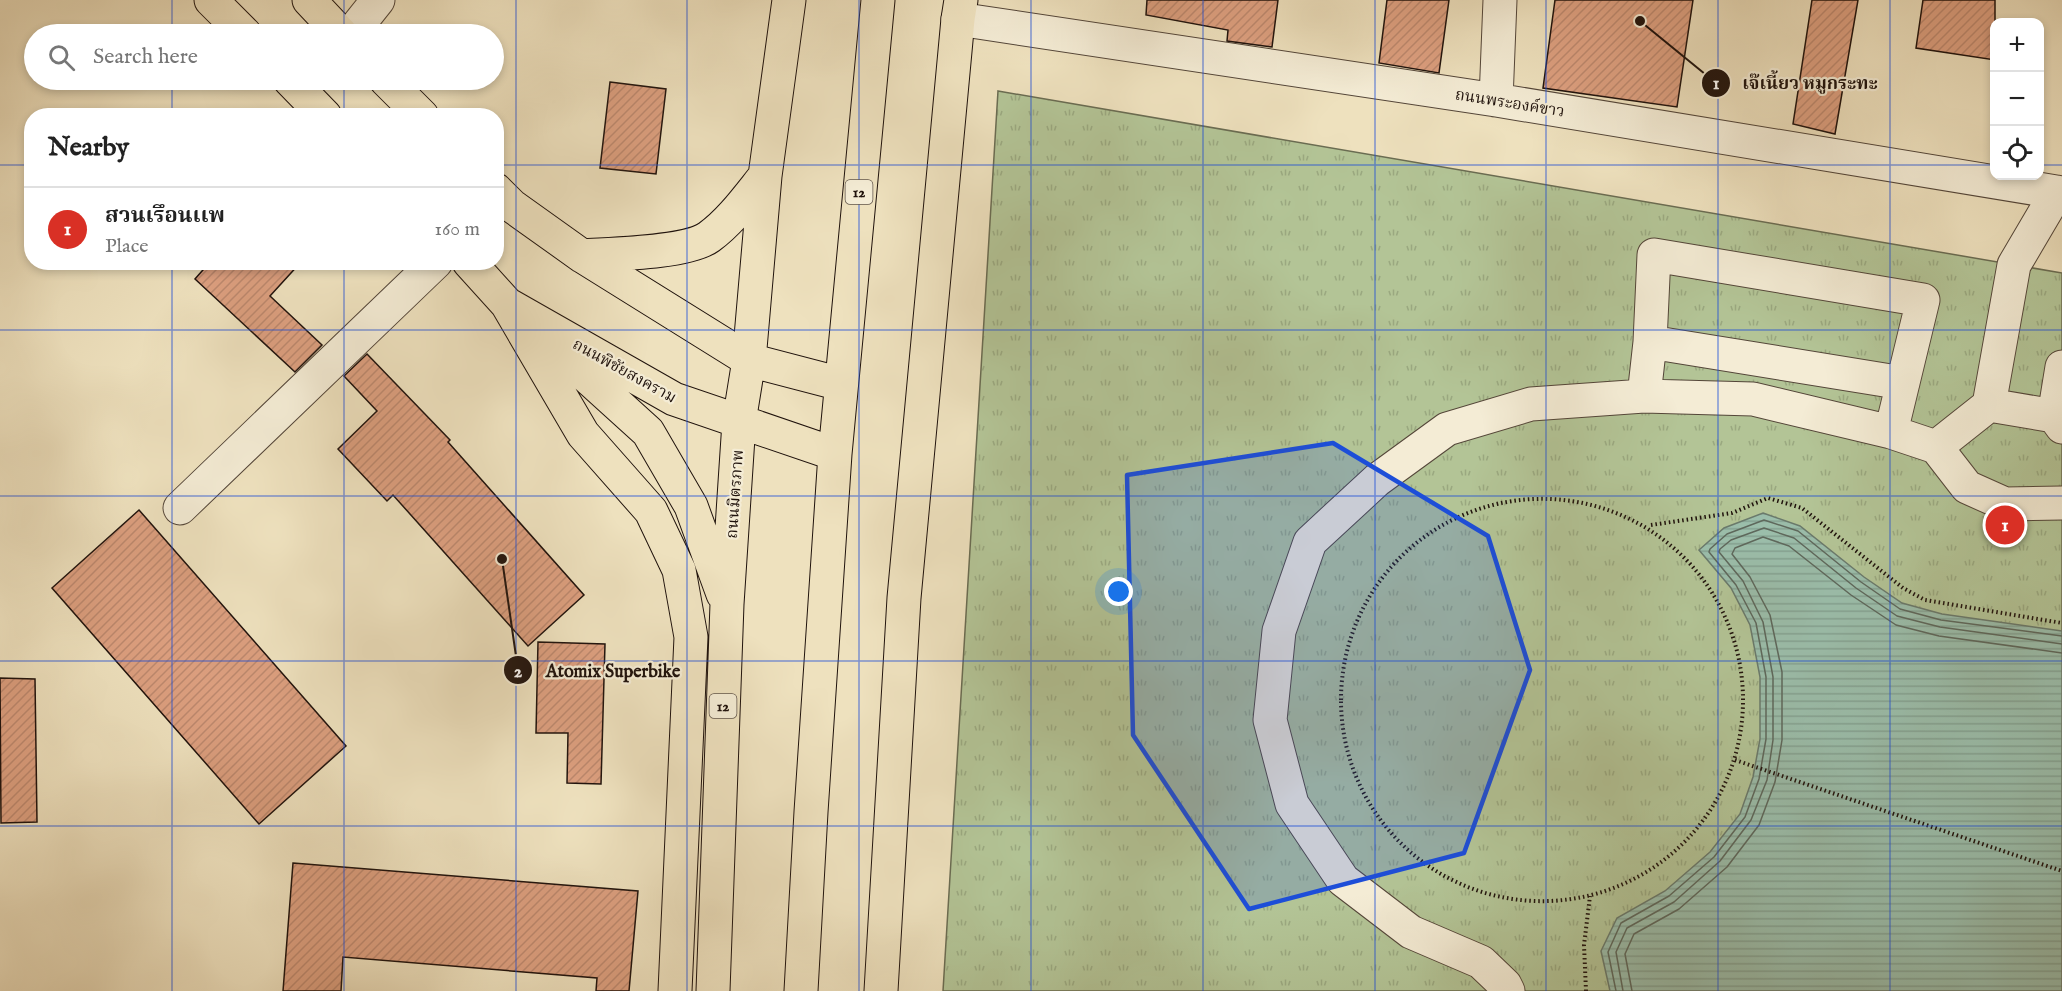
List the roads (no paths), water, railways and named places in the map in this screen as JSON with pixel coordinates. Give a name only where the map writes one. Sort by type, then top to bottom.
[{"type":"main road","points":[[211,0],[235,24]]},
{"type":"main road","points":[[309,0],[332,24]]},
{"type":"main road","name":"ถนนมิตรภาพ","points":[[713,991],[727,604],[739,422],[749,360],[765,176],[789,0]]},
{"type":"main road","name":"12","points":[[801,991],[835,454],[878,0]]},
{"type":"main road","points":[[881,991],[904,598],[959,9]]},
{"type":"main road","points":[[300,90],[317,108]]},
{"type":"main road","points":[[396,90],[414,108]]},
{"type":"main road","points":[[582,256],[678,248],[707,238],[733,215],[765,176]]},
{"type":"main road","points":[[504,198],[582,256],[749,360],[841,384]]},
{"type":"main road","name":"ถนนพิชัยสงคราม","points":[[476,270],[507,304],[674,399],[835,454]]},
{"type":"main road","points":[[507,304],[648,432],[691,506],[727,604]]},
{"type":"main road","points":[[507,304],[583,434],[651,511],[679,570],[691,637],[675,991]]},
{"type":"street","points":[[359,24],[378,0]]},
{"type":"street","points":[[1496,100],[1500,0]]},
{"type":"street","name":"ถนนพระองค์ขาว","points":[[959,9],[2060,193]]},
{"type":"street","points":[[1936,447],[1989,405],[2014,265],[2060,193]]},
{"type":"street","points":[[1644,396],[1650,342],[1654,255],[1923,300],[1891,432]]},
{"type":"street","points":[[180,508],[428,270]]},
{"type":"street","points":[[1650,342],[1903,383]]},
{"type":"street","points":[[1989,405],[2058,422],[2062,367]]},
{"type":"street","points":[[1508,991],[1505,985],[1481,962],[1411,932],[1343,880],[1292,804],[1270,720],[1279,631],[1310,542],[1377,480],[1447,429],[1531,404],[1644,396],[1753,399],[1891,432],[1936,447],[1967,487],[2005,504],[2062,503]]},
{"type":"water","points":[[1763,513],[1800,526],[1864,577],[1902,603],[1942,614],[2062,631],[2062,991],[1610,991],[1601,951],[1617,918],[1665,891],[1710,852],[1740,814],[1753,777],[1760,739],[1760,677],[1750,625],[1731,588],[1699,550],[1724,528]]},
{"type":"place","name":"เจ๊เนี้ยว หมูกระทะ","points":[[1640,21]]},
{"type":"place","name":"สวนเรึอนเเพ","points":[[2005,525]]},
{"type":"place","name":"Atomix Superbike","points":[[502,559]]}]
